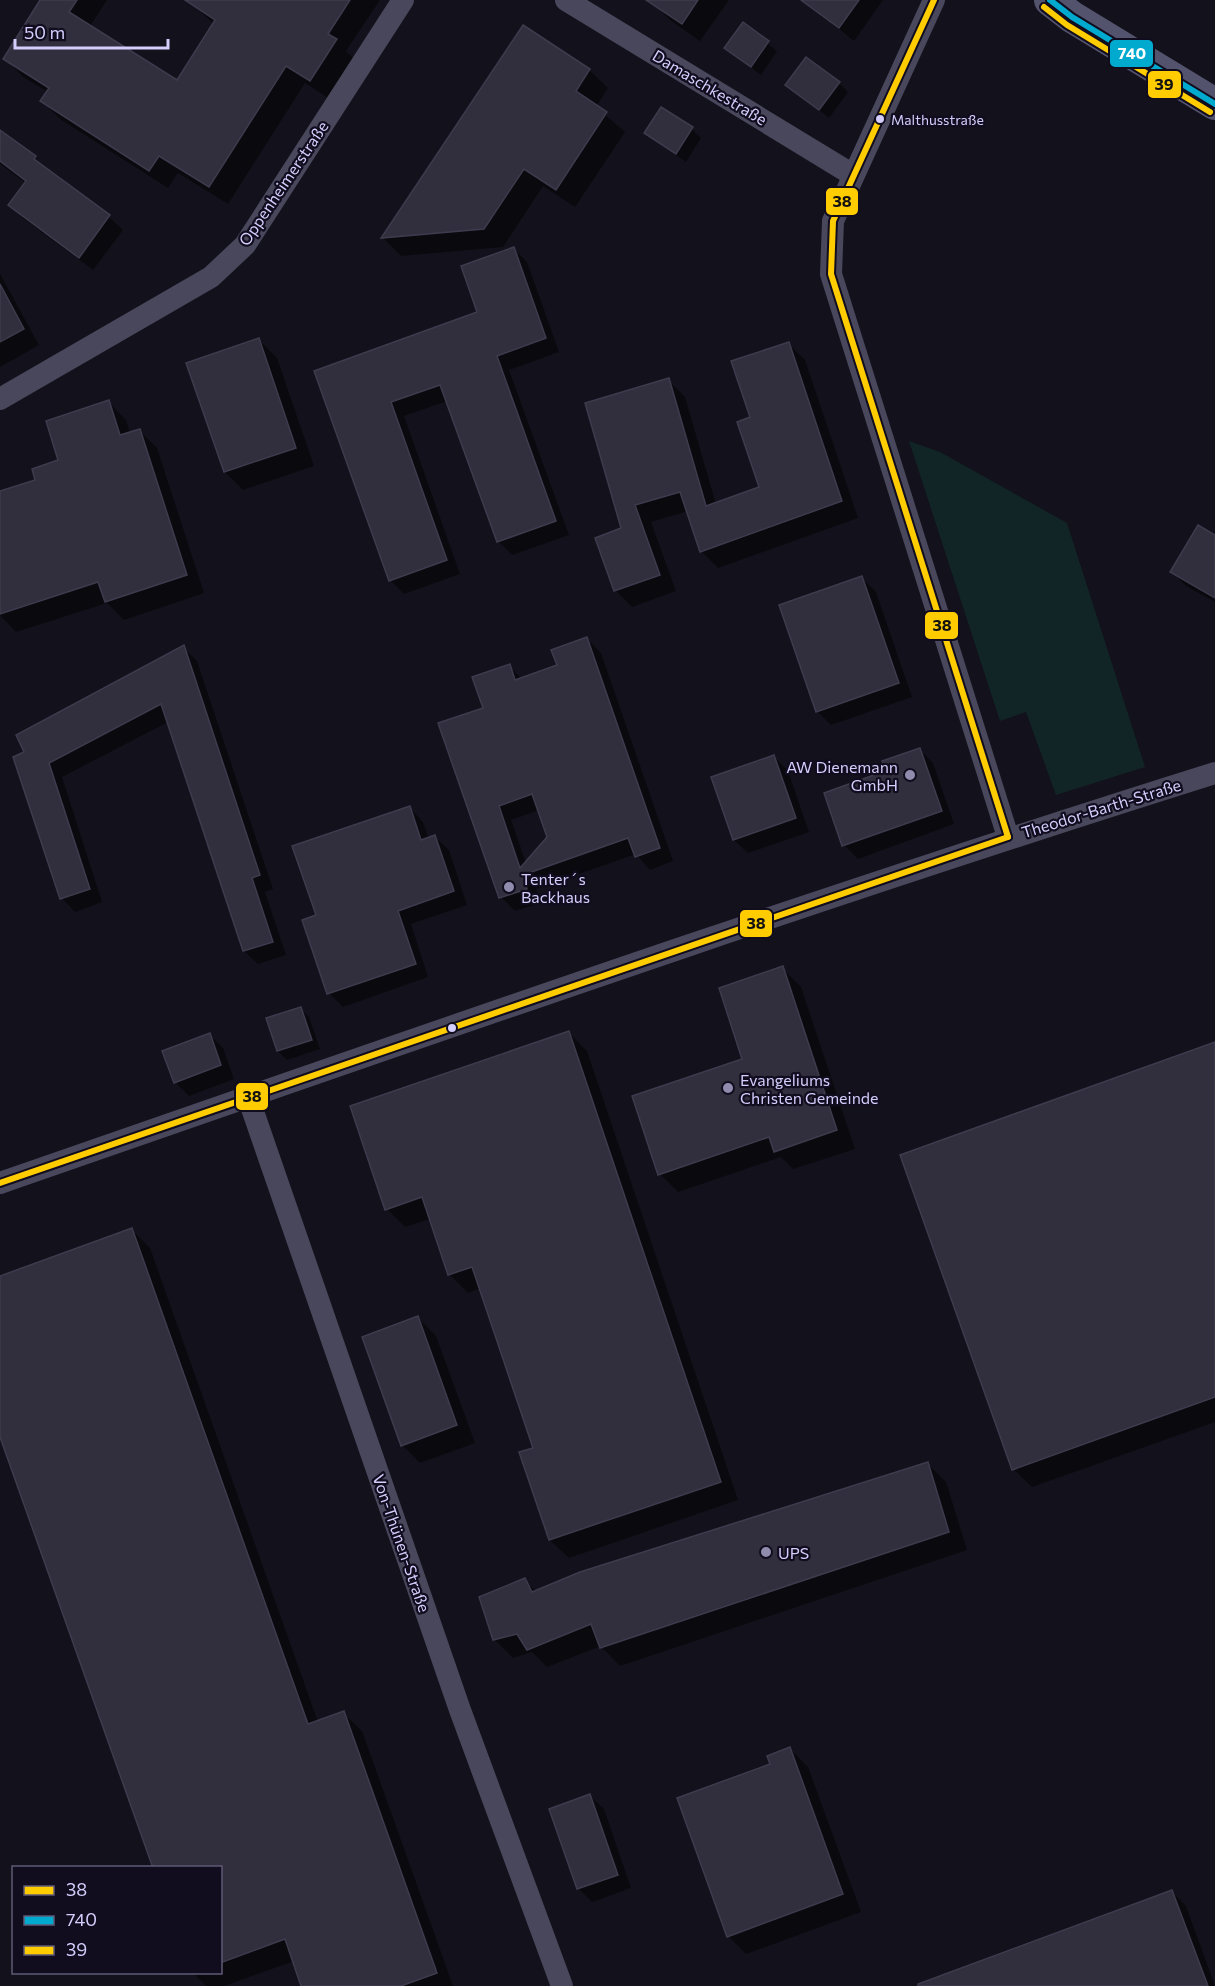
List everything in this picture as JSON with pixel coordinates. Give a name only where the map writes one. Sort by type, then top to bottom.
[{"type":"main road","points":[[1050,0],[1072,17],[1215,104]]},
{"type":"street","name":"Oppenheimerstraße","points":[[0,399],[211,277],[245,245],[403,0]]},
{"type":"street","name":"Damaschkestraße","points":[[566,0],[853,175]]},
{"type":"street","points":[[934,0],[833,221],[831,274],[1008,837]]},
{"type":"street","name":"Theodor-Barth-Straße","points":[[0,1183],[1008,837],[1215,772]]},
{"type":"street","name":"Von-Thünen-Straße","points":[[248,1097],[460,1710],[562,1986]]},
{"type":"green space","points":[[909,441],[940,452],[1067,523],[1145,767],[1056,795],[1026,712],[1000,721]]},
{"type":"building","points":[[40,0],[77,0],[69,12],[177,80],[215,20],[185,0],[350,0],[328,34],[337,39],[310,81],[286,66],[209,187],[159,156],[149,171],[40,101],[49,88],[3,59]]},
{"type":"building","points":[[646,0],[698,0],[682,24]]},
{"type":"building","points":[[801,0],[859,0],[839,28]]},
{"type":"building","points":[[743,22],[769,41],[751,67],[724,48]]},
{"type":"building","points":[[523,25],[590,69],[576,91],[607,112],[556,190],[524,169],[484,229],[381,238]]},
{"type":"building","points":[[806,57],[840,82],[819,110],[785,85]]},
{"type":"building","points":[[661,107],[693,127],[676,154],[644,133]]},
{"type":"building","points":[[0,130],[36,156],[34,159],[110,215],[79,258],[8,205],[26,181],[0,161]]},
{"type":"building","points":[[514,247],[546,338],[497,356],[556,521],[497,542],[440,385],[391,402],[447,560],[389,581],[314,371],[477,312],[461,266]]},
{"type":"building","points":[[0,284],[24,329],[0,342]]},
{"type":"building","points":[[259,338],[296,448],[224,472],[186,363]]},
{"type":"building","points":[[789,342],[842,501],[700,552],[680,492],[635,505],[660,575],[614,591],[595,538],[621,528],[585,403],[669,378],[706,506],[759,487],[737,422],[750,417],[731,361]]},
{"type":"building","points":[[109,400],[120,435],[140,429],[187,575],[105,602],[98,582],[0,614],[0,491],[35,480],[32,469],[58,460],[46,421]]},
{"type":"building","points":[[1198,525],[1215,535],[1215,598],[1170,572]]},
{"type":"building","points":[[862,576],[899,683],[816,712],[779,605]]},
{"type":"building","points":[[587,637],[660,848],[635,857],[628,838],[523,875],[527,889],[499,898],[438,723],[483,708],[472,677],[510,664],[515,680],[557,665],[551,650]],"holes":[[[532,794],[547,837],[520,868],[499,806]]]},
{"type":"building","points":[[184,645],[260,875],[252,878],[273,942],[243,951],[161,704],[49,763],[90,889],[60,899],[13,757],[24,752],[16,735]]},
{"type":"building","points":[[920,748],[942,811],[842,846],[824,793],[885,771],[882,761]]},
{"type":"building","points":[[774,755],[796,818],[733,840],[711,777]]},
{"type":"building","points":[[410,806],[421,840],[435,835],[454,891],[398,911],[416,964],[327,994],[302,920],[316,915],[292,846]]},
{"type":"building","points":[[783,966],[837,1130],[774,1152],[769,1137],[658,1175],[632,1096],[742,1059],[719,988]]},
{"type":"building","points":[[301,1007],[312,1040],[277,1051],[266,1018]]},
{"type":"building","points":[[569,1031],[721,1482],[549,1540],[519,1452],[533,1448],[472,1267],[448,1275],[422,1197],[385,1210],[350,1106]]},
{"type":"building","points":[[210,1033],[221,1065],[174,1083],[162,1051]]},
{"type":"building","points":[[1215,1042],[1215,1397],[1012,1470],[900,1155]]},
{"type":"building","points":[[132,1228],[308,1724],[344,1711],[437,1973],[401,1986],[301,1986],[285,1939],[222,1962],[222,1866],[152,1866],[0,1437],[0,1276]]},
{"type":"building","points":[[418,1316],[457,1425],[401,1446],[362,1337]]},
{"type":"building","name":"UPS","points":[[928,1462],[949,1532],[600,1648],[591,1624],[527,1650],[517,1634],[493,1640],[479,1597],[525,1578],[532,1592],[580,1572]]},
{"type":"building","points":[[790,1747],[843,1894],[727,1937],[677,1798],[770,1764],[767,1756]]},
{"type":"building","points":[[590,1794],[618,1875],[577,1889],[549,1809]]},
{"type":"building","points":[[1172,1890],[1208,1986],[918,1986],[918,1984]]},
{"type":"transit line","name":"38","points":[[934,0],[833,221],[831,274],[1008,837]]},
{"type":"transit line","name":"740","points":[[1050,0],[1072,17],[1215,104]]},
{"type":"transit line","name":"39","points":[[1044,7],[1067,25],[1210,112]]},
{"type":"transit line","name":"38","points":[[0,1183],[1008,837]]},
{"type":"place","name":"Malthusstraße","points":[[880,119]]},
{"type":"place","name":"AW Dienemann GmbH","points":[[910,775]]},
{"type":"place","name":"Tenter´s Backhaus","points":[[509,887]]},
{"type":"place","name":"Evangeliums Christen Gemeinde","points":[[728,1088]]},
{"type":"place","name":"UPS","points":[[766,1552]]}]
